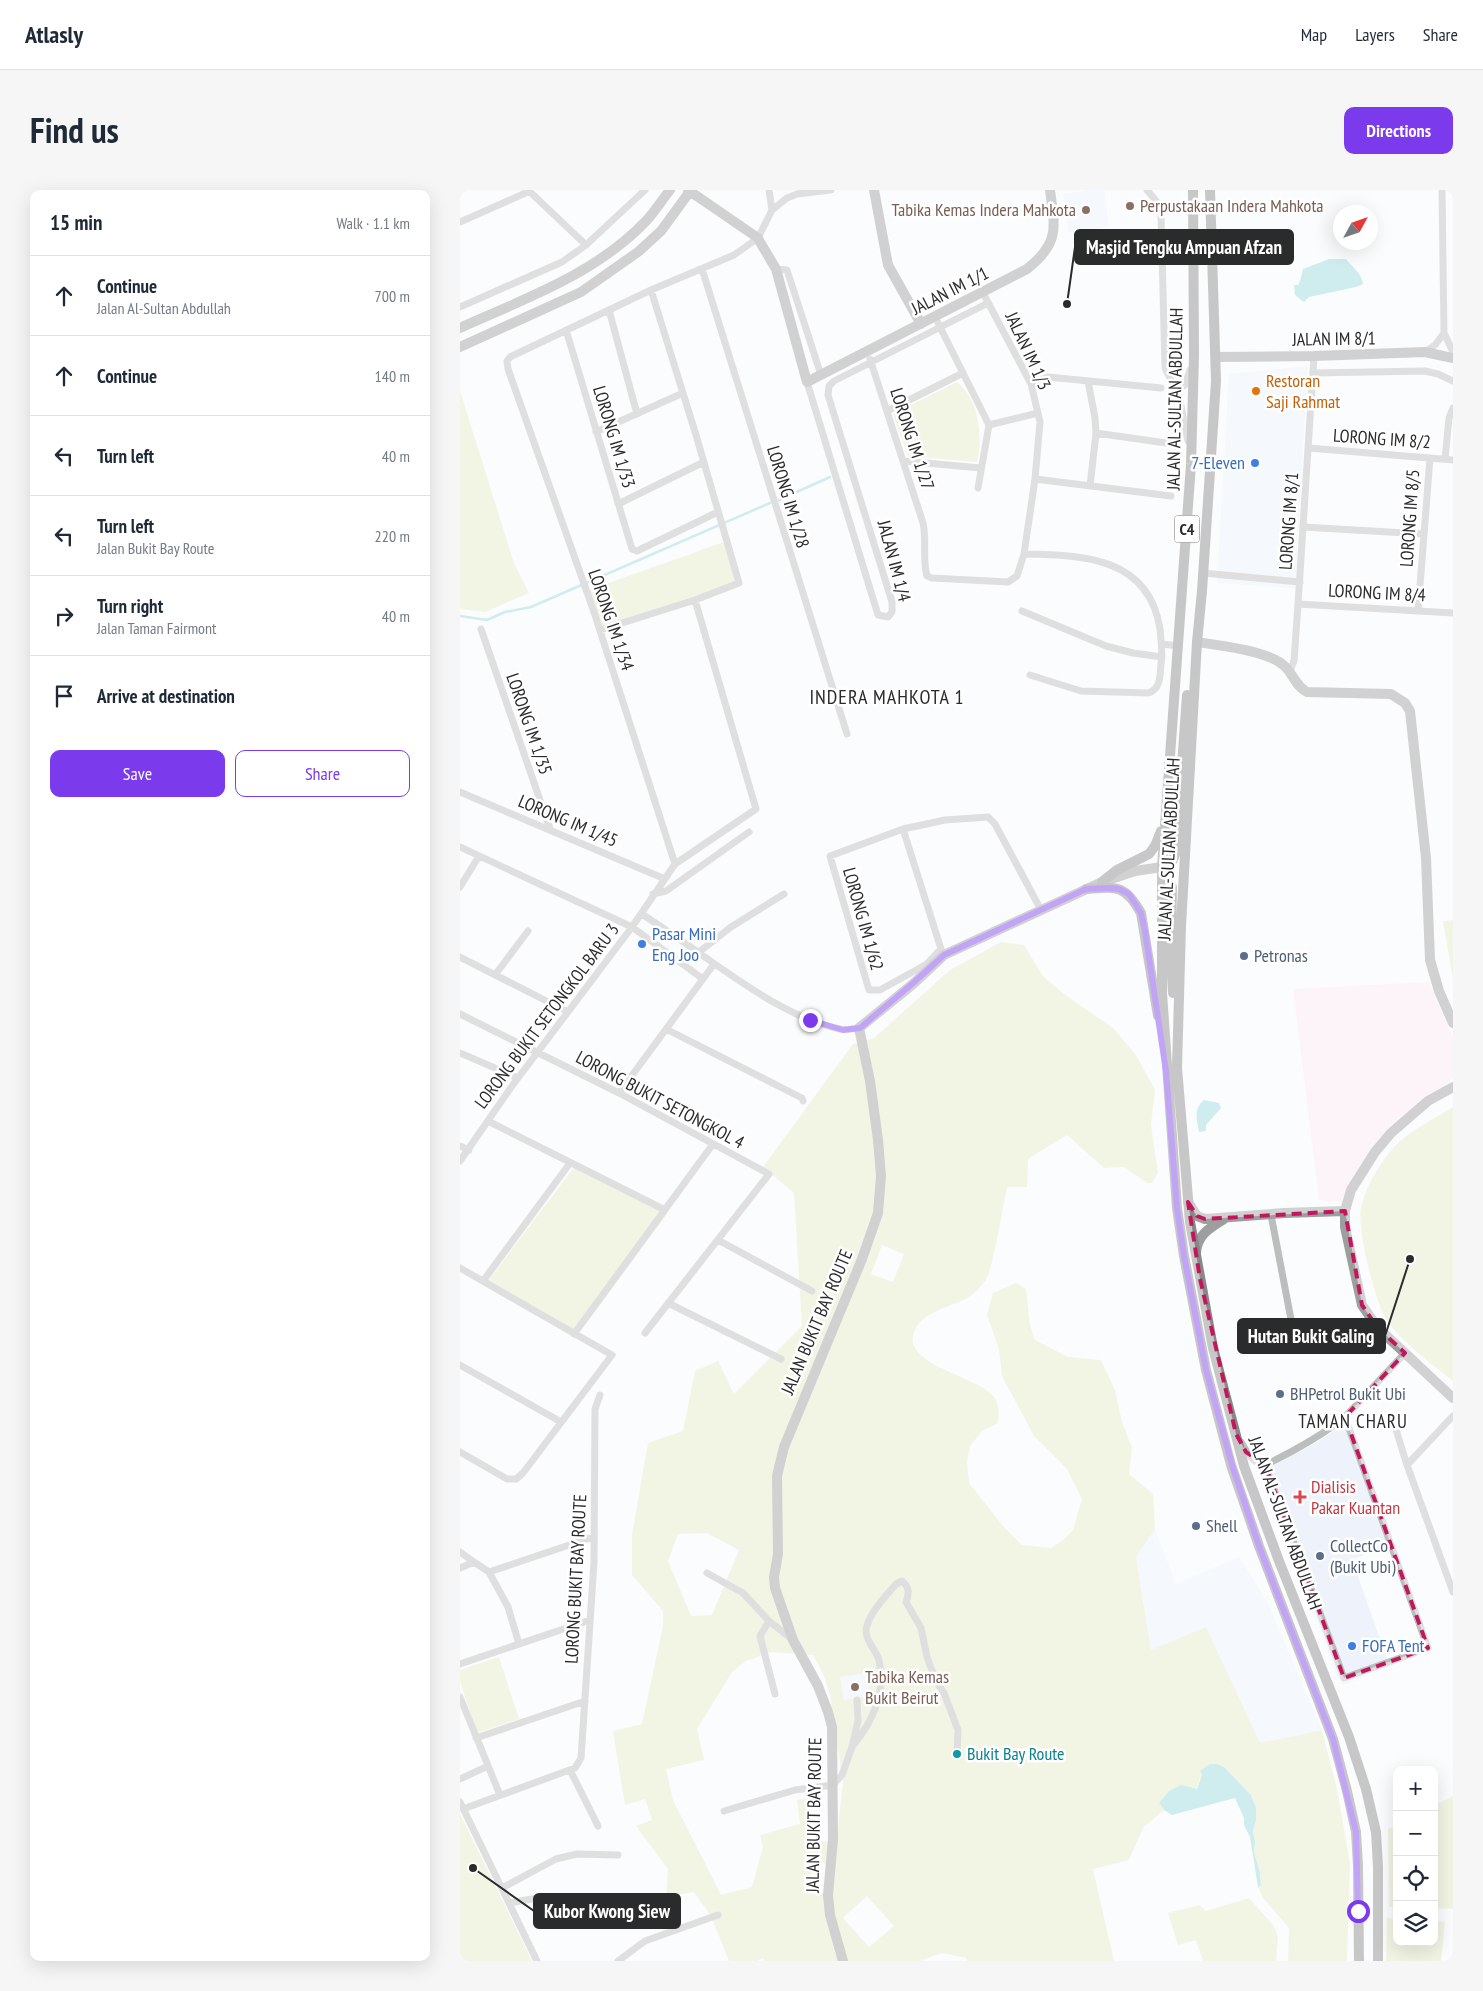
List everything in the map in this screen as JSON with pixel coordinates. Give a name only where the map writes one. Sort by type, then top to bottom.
[{"type":"main road","name":"JALAN AL-SULTAN ABDULLAH","points":[[1193,190],[1194,355],[1192,464],[1162,867],[1161,944],[1166,1071],[1177,1208],[1184,1256],[1206,1370],[1234,1474],[1259,1546],[1333,1739],[1354,1824],[1358,1866],[1358,1961]]},
{"type":"main road","name":"JALAN AL-SULTAN ABDULLAH","points":[[1210,190],[1216,357],[1215,390],[1197,642],[1181,935],[1177,1068],[1188,1202],[1213,1348],[1247,1474],[1279,1561],[1350,1737],[1366,1790],[1376,1841],[1378,1961]]},
{"type":"main road","points":[[1177,1068],[1171,959],[1172,887],[1162,867],[1169,865],[1173,861],[1176,851],[1187,698],[1197,642]]},
{"type":"main road","points":[[1102,882],[1117,870],[1149,854],[1155,846],[1164,824]]},
{"type":"main road","points":[[1086,889],[1119,889],[1129,894],[1141,913],[1166,1071]]},
{"type":"street","points":[[460,222],[529,190],[586,245]]},
{"type":"street","points":[[460,328],[573,277],[627,239],[648,219],[670,190]]},
{"type":"street","points":[[460,346],[581,292],[638,252],[660,231],[690,190]]},
{"type":"street","name":"JALAN IM 1/4","points":[[690,190],[758,238],[776,269],[878,615],[888,617],[892,612],[892,602],[828,395],[829,386],[834,381],[988,303]]},
{"type":"street","points":[[769,190],[772,210]]},
{"type":"street","points":[[566,330],[652,290],[734,256],[758,238],[772,210],[787,198],[797,194],[832,190]]},
{"type":"street","points":[[874,190],[888,265],[921,324]]},
{"type":"street","name":"JALAN IM 1/1","points":[[808,382],[983,293],[1027,269],[1041,258],[1048,248],[1054,226],[1050,190]]},
{"type":"street","points":[[1147,190],[1157,202],[1161,216],[1165,368],[1172,382],[1177,386],[1184,413],[1192,464]]},
{"type":"street","points":[[1442,190],[1444,333],[1453,352]]},
{"type":"street","points":[[460,307],[562,262],[586,245],[642,191]]},
{"type":"street","name":"LORONG IM 1/28","points":[[702,269],[847,734]]},
{"type":"street","name":"JALAN IM 1/4","points":[[776,269],[787,270],[821,375]]},
{"type":"street","points":[[600,630],[695,600],[739,583],[652,290]]},
{"type":"street","name":"JALAN IM 1/3","points":[[926,537],[924,564],[927,576],[932,578],[1008,582],[1017,576],[1024,554],[1035,479],[1040,422],[1031,384],[983,293]]},
{"type":"street","points":[[609,310],[636,414]]},
{"type":"street","points":[[935,317],[989,425],[978,488]]},
{"type":"street","name":"LORONG IM 1/34","points":[[566,330],[510,357],[507,361],[508,369],[600,630],[675,864]]},
{"type":"street","name":"LORONG IM 1/33","points":[[566,330],[634,551],[718,512]]},
{"type":"street","points":[[1425,352],[1435,345],[1444,333]]},
{"type":"street","name":"LORONG IM 1/27","points":[[867,352],[904,461],[926,537]]},
{"type":"street","name":"JALAN IM 8/1","points":[[1216,357],[1425,352],[1453,358]]},
{"type":"street","points":[[1177,386],[1181,387],[1187,382],[1194,355]]},
{"type":"street","name":"LORONG IM 8/1","points":[[1290,671],[1294,662],[1314,356]]},
{"type":"street","points":[[1313,373],[1425,371],[1438,374],[1453,381]]},
{"type":"street","points":[[887,411],[963,373]]},
{"type":"street","points":[[1031,384],[1048,377],[1161,388]]},
{"type":"street","points":[[1088,381],[1096,418],[1090,486]]},
{"type":"street","points":[[596,432],[683,392]]},
{"type":"street","points":[[1445,459],[1449,418],[1453,408]]},
{"type":"street","points":[[989,425],[1038,413]]},
{"type":"street","points":[[1096,433],[1173,444]]},
{"type":"street","name":"LORONG IM 8/2","points":[[1308,448],[1453,460]]},
{"type":"street","name":"LORONG IM 8/5","points":[[1418,611],[1430,458]]},
{"type":"street","points":[[904,461],[981,468]]},
{"type":"street","points":[[618,504],[704,462]]},
{"type":"street","points":[[1035,479],[1171,496]]},
{"type":"street","points":[[1303,527],[1423,534]]},
{"type":"street","points":[[1024,554],[1072,555],[1098,560],[1129,575],[1150,597],[1158,619],[1162,644],[1158,685],[1154,691],[1148,693],[1081,690],[1030,675]]},
{"type":"street","points":[[1203,573],[1300,582]]},
{"type":"street","points":[[665,879],[675,864],[756,809],[695,600]]},
{"type":"street","name":"LORONG IM 8/4","points":[[1298,604],[1453,613]]},
{"type":"street","points":[[1022,612],[1106,646],[1133,653],[1162,657]]},
{"type":"street","name":"LORONG IM 1/35","points":[[481,629],[550,829]]},
{"type":"street","points":[[1197,642],[1221,645],[1269,657],[1281,662],[1290,671],[1299,688],[1307,692],[1391,694],[1405,703],[1410,711],[1426,858],[1430,960],[1439,990],[1453,1023]]},
{"type":"street","points":[[1162,644],[1179,646]]},
{"type":"street","name":"LORONG IM 1/45","points":[[460,792],[665,879]]},
{"type":"street","points":[[942,952],[903,829],[946,820],[988,818],[996,824],[1041,910]]},
{"type":"street","name":"LORONG IM 1/62","points":[[903,829],[830,856],[869,990],[880,990],[927,964],[942,952]]},
{"type":"street","points":[[653,894],[666,891],[749,832]]},
{"type":"street","points":[[460,847],[632,927],[704,978]]},
{"type":"street","points":[[460,887],[479,856]]},
{"type":"street","points":[[642,914],[754,990],[810,1020],[843,1030],[860,1028],[912,984],[942,952],[1102,882],[1135,871],[1162,867]]},
{"type":"street","name":"LORONG BUKIT SETONGKOL BARU 3","points":[[460,1161],[518,1078],[642,914],[653,894],[665,879]]},
{"type":"street","points":[[699,952],[731,927],[784,894]]},
{"type":"street","points":[[495,975],[528,931]]},
{"type":"street","points":[[460,957],[568,1012]]},
{"type":"street","points":[[619,1093],[714,964]]},
{"type":"street","name":"LORONG BUKIT SETONGKOL 4","points":[[460,1014],[538,1051],[578,1074],[619,1093],[769,1174],[718,1240]]},
{"type":"street","name":"JALAN BUKIT BAY ROUTE","points":[[843,1961],[829,1905],[833,1839],[832,1727],[818,1686],[793,1640],[778,1600],[774,1577],[778,1554],[776,1476],[778,1466],[800,1404],[878,1213],[882,1176],[870,1081],[860,1028]]},
{"type":"street","points":[[666,1029],[802,1098],[804,1101]]},
{"type":"street","points":[[460,1052],[518,1078]]},
{"type":"street","points":[[1453,1087],[1428,1101],[1390,1133],[1351,1190],[1345,1211],[1345,1227],[1362,1305],[1377,1327],[1453,1398]]},
{"type":"street","points":[[488,1121],[665,1210]]},
{"type":"street","points":[[574,1334],[713,1144]]},
{"type":"street","points":[[460,1146],[468,1150]]},
{"type":"street","points":[[483,1282],[570,1163]]},
{"type":"street","points":[[1188,1202],[1200,1218],[1345,1211]]},
{"type":"street","points":[[1271,1214],[1294,1340]]},
{"type":"street","points":[[1196,1257],[1197,1243],[1200,1237],[1206,1230],[1225,1218]]},
{"type":"street","points":[[645,1333],[718,1240],[812,1291]]},
{"type":"street","points":[[460,1268],[612,1355],[516,1479],[507,1479],[460,1452]]},
{"type":"street","points":[[668,1303],[781,1359]]},
{"type":"street","points":[[1266,1465],[1310,1443],[1345,1417],[1405,1353]]},
{"type":"street","points":[[460,1365],[561,1422]]},
{"type":"street","name":"LORONG BUKIT BAY ROUTE","points":[[570,1770],[575,1768],[581,1758],[594,1562],[593,1537],[596,1520],[595,1409],[600,1395]]},
{"type":"street","points":[[1407,1465],[1453,1416]]},
{"type":"street","points":[[1236,1434],[1246,1452],[1254,1460],[1266,1465],[1344,1678],[1428,1648],[1345,1417]]},
{"type":"street","points":[[1393,1420],[1407,1465],[1453,1592]]},
{"type":"street","points":[[489,1572],[593,1537]]},
{"type":"street","points":[[460,1552],[489,1572],[508,1607],[519,1644]]},
{"type":"street","points":[[460,1568],[474,1562]]},
{"type":"street","points":[[707,1573],[743,1593],[769,1621],[793,1640]]},
{"type":"street","points":[[852,1747],[867,1728],[878,1703],[881,1677],[878,1657],[869,1642],[866,1631],[871,1614],[896,1584],[902,1582],[907,1585],[909,1594],[906,1602],[921,1628],[927,1657],[936,1681],[944,1693],[958,1730],[957,1754]]},
{"type":"street","points":[[460,1664],[590,1620]]},
{"type":"street","points":[[769,1621],[760,1636],[775,1694]]},
{"type":"street","points":[[460,1697],[500,1795]]},
{"type":"street","points":[[724,1811],[795,1790],[833,1785],[842,1775],[852,1747],[858,1721],[857,1700]]},
{"type":"street","points":[[476,1738],[585,1701]]},
{"type":"street","points":[[460,1779],[488,1766]]},
{"type":"street","points":[[537,1961],[462,1805],[500,1795],[570,1770],[598,1826]]},
{"type":"street","points":[[502,1888],[556,1859],[577,1854],[618,1854]]},
{"type":"street","points":[[509,1903],[543,1897]]},
{"type":"street","points":[[618,1961],[645,1942],[718,1915]]},
{"type":"highlighted area","points":[[1188,1202],[1197,1216],[1205,1219],[1345,1211],[1362,1305],[1377,1327],[1405,1353],[1345,1417],[1428,1648],[1344,1678],[1265,1465],[1246,1452],[1236,1434],[1200,1279]]},
{"type":"shaded area","name":"Tabika Kemas Indera Mahkota","points":[[1104,190],[1109,227],[1069,232],[1063,194]]},
{"type":"shaded area","points":[[1308,366],[1295,588],[1217,583],[1229,374]]},
{"type":"shaded area","points":[[1429,982],[1453,1038],[1453,1078],[1386,1130],[1347,1188],[1343,1202],[1319,1200],[1293,989]]},
{"type":"shaded area","points":[[1345,1424],[1390,1544],[1352,1560],[1390,1667],[1344,1685],[1336,1675],[1263,1469],[1309,1447]]},
{"type":"shaded area","points":[[1155,1529],[1176,1584],[1239,1557],[1266,1600],[1322,1730],[1260,1743],[1151,1650],[1136,1557]]},
{"type":"shaded area","name":"Tabika Kemas Bukit Beirut","points":[[866,1673],[870,1696],[844,1700],[840,1677]]},
{"type":"green space","points":[[957,382],[968,394],[977,418],[980,436],[977,462],[908,456],[893,414]]},
{"type":"green space","points":[[460,391],[514,563],[529,593],[485,612],[460,609]]},
{"type":"green space","points":[[727,541],[739,583],[600,630],[586,591]]},
{"type":"green space","points":[[1453,920],[1453,979],[1443,921]]},
{"type":"green space","points":[[1001,942],[1024,945],[1043,976],[1064,994],[1113,1028],[1136,1055],[1155,1090],[1151,1125],[1158,1173],[1152,1183],[1147,1183],[1124,1167],[1104,1168],[1067,1135],[1028,1159],[1027,1187],[1007,1187],[989,1274],[986,1280],[970,1297],[935,1312],[921,1321],[913,1336],[914,1346],[921,1355],[932,1363],[975,1383],[994,1397],[998,1406],[998,1423],[982,1431],[970,1446],[967,1462],[969,1483],[1003,1526],[1022,1545],[1051,1548],[1073,1530],[1082,1499],[1067,1469],[1034,1436],[1002,1376],[999,1349],[987,1315],[993,1293],[1016,1283],[1026,1289],[1030,1325],[1035,1340],[1068,1357],[1101,1360],[1115,1390],[1122,1422],[1132,1448],[1129,1474],[1153,1494],[1155,1529],[1136,1557],[1151,1650],[1206,1627],[1260,1743],[1322,1730],[1338,1794],[1350,1864],[1347,1961],[1288,1961],[1289,1928],[1263,1898],[1258,1887],[1261,1886],[1260,1872],[1254,1852],[1253,1830],[1256,1821],[1251,1795],[1224,1767],[1216,1764],[1202,1774],[1196,1789],[1169,1791],[1159,1803],[1164,1810],[1143,1828],[1129,1860],[1093,1869],[1114,1961],[967,1961],[966,1958],[942,1953],[920,1961],[764,1961],[763,1958],[757,1961],[729,1961],[711,1916],[694,1892],[666,1897],[668,1869],[636,1826],[652,1820],[645,1799],[625,1805],[613,1731],[642,1724],[663,1626],[663,1611],[632,1575],[632,1535],[648,1443],[683,1431],[695,1371],[718,1361],[734,1394],[802,1326],[794,1193],[763,1167],[853,1044],[874,1038],[950,970]],"holes":[[[882,1245],[904,1254],[893,1282],[871,1274]],[[707,1533],[739,1550],[712,1615],[691,1616],[668,1561],[678,1534]],[[772,1652],[813,1655],[824,1676],[830,1695],[843,1783],[836,1843],[810,1839],[813,1798],[797,1800],[800,1824],[760,1835],[763,1847],[752,1887],[721,1895],[673,1800],[666,1769],[704,1760],[697,1729],[732,1672],[746,1661]],[[866,1673],[870,1696],[844,1700],[840,1677]],[[813,1861],[828,1864],[823,1893],[808,1890]],[[867,1896],[894,1926],[869,1947],[843,1918]]]},
{"type":"green space","points":[[1453,1107],[1453,1381],[1410,1346],[1388,1322],[1378,1300],[1368,1266],[1360,1218],[1363,1200],[1369,1184],[1393,1148],[1414,1131]]},
{"type":"green space","points":[[575,1166],[667,1214],[576,1337],[485,1285]]},
{"type":"green space","points":[[499,1657],[519,1719],[477,1733],[460,1681],[460,1670]]},
{"type":"green space","points":[[1453,1796],[1453,1909],[1438,1908],[1438,1804]]},
{"type":"green space","points":[[460,1814],[532,1961],[460,1961]]},
{"type":"green space","points":[[1393,1827],[1393,1907],[1389,1907],[1388,1829]]},
{"type":"green space","points":[[1249,1898],[1274,1926],[1278,1937],[1276,1961],[1203,1961],[1196,1940],[1178,1945],[1168,1913],[1199,1905],[1206,1911]]},
{"type":"green space","points":[[1387,1918],[1393,1919],[1393,1946],[1438,1946],[1438,1921],[1445,1922],[1441,1961],[1386,1961]]},
{"type":"water","points":[[1329,259],[1346,259],[1359,273],[1363,284],[1309,297],[1304,302],[1295,295],[1294,285],[1298,285],[1303,269]]},
{"type":"water","points":[[1204,1100],[1219,1103],[1221,1108],[1206,1125],[1206,1131],[1199,1132],[1197,1111]]},
{"type":"water","points":[[1210,1764],[1224,1767],[1251,1795],[1256,1808],[1256,1821],[1253,1830],[1254,1852],[1260,1872],[1261,1886],[1258,1887],[1250,1837],[1235,1798],[1172,1815],[1164,1810],[1159,1803],[1169,1791],[1181,1785],[1197,1789],[1202,1775],[1200,1771]]},
{"type":"waterway","points":[[779,500],[830,477]]},
{"type":"waterway","points":[[460,616],[487,620],[505,612],[531,607],[770,503]]},
{"type":"place","name":"Perpustakaan Indera Mahkota","points":[[1130,206]]},
{"type":"place","name":"Tabika Kemas Indera Mahkota","points":[[1086,210]]},
{"type":"place","name":"Masjid Tengku Ampuan Afzan","points":[[1067,304]]},
{"type":"place","name":"Restoran Saji Rahmat","points":[[1256,391]]},
{"type":"place","name":"7-Eleven","points":[[1255,463]]},
{"type":"place","name":"Pasar Mini Eng Joo","points":[[642,944]]},
{"type":"place","name":"Petronas","points":[[1244,956]]},
{"type":"place","name":"Hutan Bukit Galing","points":[[1410,1259]]},
{"type":"place","name":"BHPetrol Bukit Ubi","points":[[1280,1394]]},
{"type":"place","name":"Dialisis Pakar Kuantan","points":[[1300,1497]]},
{"type":"place","name":"Shell","points":[[1196,1526]]},
{"type":"place","name":"CollectCo (Bukit Ubi)","points":[[1320,1556]]},
{"type":"place","name":"FOFA Tent","points":[[1352,1646]]},
{"type":"place","name":"Tabika Kemas Bukit Beirut","points":[[855,1687]]},
{"type":"place","name":"Bukit Bay Route","points":[[957,1754]]},
{"type":"place","name":"Kubor Kwong Siew","points":[[473,1868]]},
{"type":"district","name":"INDERA MAHKOTA 1","points":[[887,697]]},
{"type":"district","name":"TAMAN CHARU","points":[[1353,1421]]},
{"type":"route","points":[[810,1020],[843,1030],[860,1028],[944,955],[1086,889],[1119,889],[1129,894],[1135,902],[1141,913],[1145,931],[1166,1071],[1177,1208],[1184,1256],[1206,1370],[1220,1426],[1259,1546],[1333,1739],[1356,1832],[1358,1911]]}]
